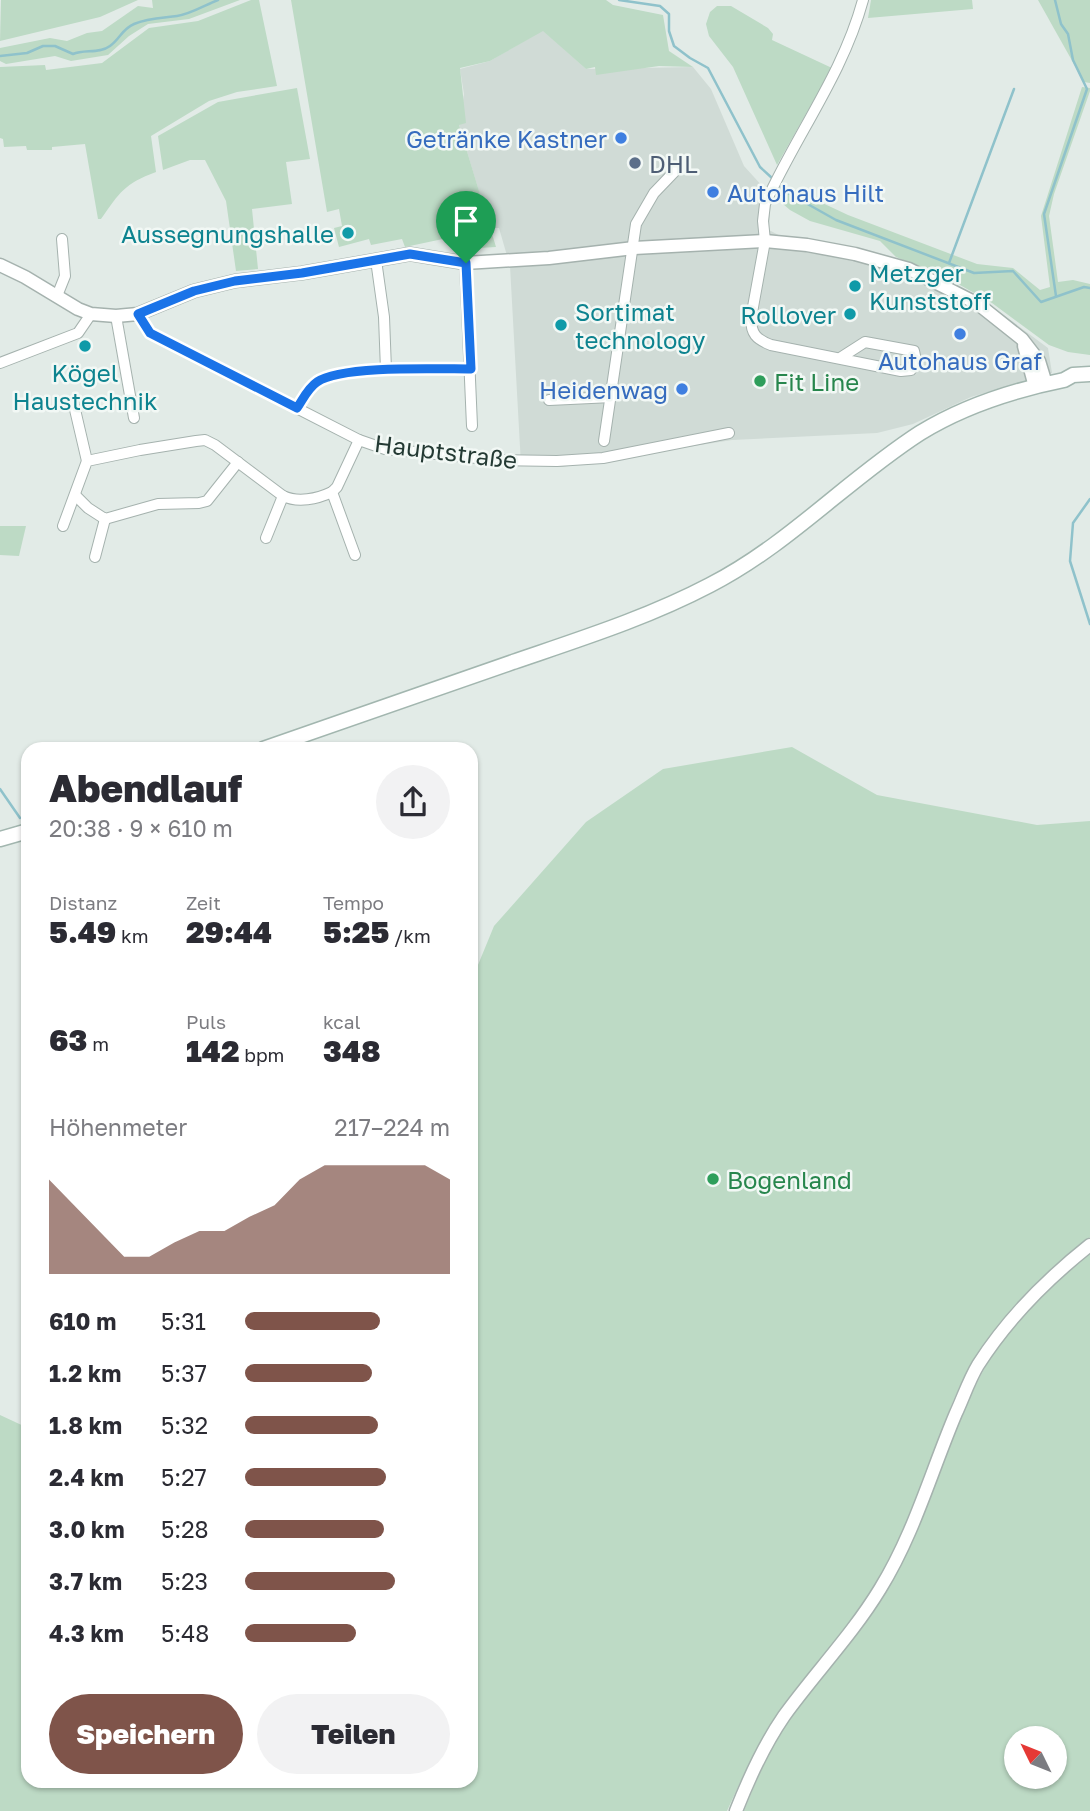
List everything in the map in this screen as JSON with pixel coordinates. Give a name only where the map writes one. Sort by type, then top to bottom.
[{"type":"main road","points":[[283,742],[645,617],[714,583],[783,539],[921,433],[957,413],[989,400],[1064,380],[1073,375],[1090,374]]},
{"type":"main road","points":[[1064,380],[1074,383],[1090,380]]},
{"type":"main road","points":[[0,839],[21,833]]},
{"type":"street","points":[[840,358],[865,342],[914,351],[916,360],[911,370],[901,371],[771,345],[754,336],[751,318],[765,241],[765,204],[821,101],[854,29],[862,1]]},
{"type":"street","points":[[604,441],[636,224],[654,193],[678,168]]},
{"type":"street","points":[[57,296],[65,276],[62,239]]},
{"type":"street","points":[[0,265],[78,309],[91,314],[116,316],[138,314],[194,291],[235,281],[302,273],[410,254],[466,263],[548,258],[634,248],[765,241],[807,245],[855,254],[909,270],[978,304],[1022,339],[1041,385]]},
{"type":"street","points":[[376,260],[384,317],[386,370]]},
{"type":"street","points":[[466,263],[472,426]]},
{"type":"street","points":[[0,363],[78,333],[91,314]]},
{"type":"street","name":"Hauptstraße","points":[[138,314],[150,333],[359,440],[385,449],[497,460],[557,461],[603,458],[729,433]]},
{"type":"street","points":[[116,316],[134,418]]},
{"type":"street","points":[[297,408],[312,386],[319,380],[335,375],[386,370],[471,369]]},
{"type":"street","points":[[549,400],[612,397]]},
{"type":"street","points":[[63,526],[87,461],[73,401]]},
{"type":"street","points":[[87,461],[205,440],[292,500],[322,497],[332,492],[337,487],[359,440]]},
{"type":"street","points":[[75,495],[105,519],[158,504],[199,503],[207,501],[238,462]]},
{"type":"street","points":[[332,492],[355,555]]},
{"type":"street","points":[[266,538],[283,496]]},
{"type":"street","points":[[95,557],[105,519]]},
{"type":"street","points":[[736,1811],[755,1767],[784,1716],[851,1633],[891,1570],[977,1366],[1039,1288],[1090,1245]]},
{"type":"shaded area","points":[[543,30],[586,69],[693,67],[711,89],[744,166],[764,188],[770,212],[769,230],[786,239],[913,267],[985,301],[1048,348],[1052,373],[971,397],[913,424],[877,433],[732,440],[562,467],[521,465],[510,266],[499,228],[490,228],[459,125],[464,94],[460,69],[490,61]]},
{"type":"green space","points":[[1,0],[138,0],[100,17],[0,41]]},
{"type":"green space","points":[[152,0],[240,0],[189,19],[148,24],[129,36],[108,55],[71,61],[55,56],[6,64],[0,61],[0,48],[50,38],[67,41],[87,33],[102,31],[138,6],[153,8]]},
{"type":"green space","points":[[251,0],[259,0],[277,86],[237,92],[209,101],[151,136],[156,172],[124,190],[101,219],[98,219],[85,144],[52,147],[52,150],[27,150],[26,146],[4,147],[3,139],[0,138],[0,67],[45,65],[46,70],[102,63],[149,28],[198,21]]},
{"type":"green space","points":[[291,0],[606,0],[613,5],[663,15],[669,51],[693,67],[659,66],[596,75],[595,67],[586,69],[543,31],[490,61],[460,68],[466,123],[459,125],[496,247],[461,249],[457,236],[405,247],[402,239],[371,245],[369,239],[339,247],[334,228],[342,226],[339,209],[327,212]]},
{"type":"green space","points":[[871,0],[972,0],[973,9],[868,18]]},
{"type":"green space","points":[[1038,0],[1090,0],[1090,83],[1084,82]]},
{"type":"green space","points":[[717,6],[731,6],[768,28],[773,34],[772,40],[832,68],[777,165],[733,67],[709,36],[706,24],[710,12]]},
{"type":"green space","points":[[1082,87],[1090,88],[1090,91],[1054,194],[1049,216],[1058,282],[1073,280],[1090,284],[1090,355],[1068,352],[1049,345],[992,303],[951,280],[896,257],[880,241],[810,221],[776,198],[782,184],[848,215],[977,264],[1013,268],[1040,290],[1050,287],[1041,216]]},
{"type":"green space","points":[[297,88],[310,159],[286,162],[292,204],[252,209],[258,269],[236,271],[226,201],[205,160],[190,160],[163,170],[158,136],[218,102]]},
{"type":"green space","points":[[0,526],[26,526],[19,556],[0,555]]},
{"type":"green space","points":[[792,747],[877,795],[1037,825],[1090,821],[1090,1237],[1030,1289],[979,1352],[954,1399],[896,1547],[871,1594],[774,1719],[727,1811],[0,1811],[0,1415],[21,1425],[21,1788],[478,1788],[478,965],[494,926],[586,822],[663,769]]},
{"type":"green space","points":[[1090,1253],[1090,1811],[744,1811],[765,1762],[784,1727],[861,1629],[897,1571],[968,1402],[991,1357],[1015,1324],[1043,1293]]},
{"type":"waterway","points":[[0,56],[27,53],[43,46],[55,46],[73,54],[101,50],[110,46],[134,24],[182,15],[218,0]]},
{"type":"waterway","points":[[619,0],[660,6],[669,14],[669,31],[674,46],[708,68],[760,167],[772,178]]},
{"type":"waterway","points":[[1055,0],[1061,24],[1068,34],[1073,60],[1087,89],[1044,214],[1056,296]]},
{"type":"waterway","points":[[949,263],[1014,89]]},
{"type":"waterway","points":[[777,183],[788,193],[836,220],[974,273],[1013,271],[1041,302],[1084,287],[1090,288]]},
{"type":"waterway","points":[[1090,499],[1073,523],[1070,561],[1090,624]]},
{"type":"waterway","points":[[0,789],[20,818]]},
{"type":"place","name":"Getränke Kastner","points":[[621,138]]},
{"type":"place","name":"DHL","points":[[635,163]]},
{"type":"place","name":"Autohaus Hilt","points":[[713,192]]},
{"type":"place","name":"Aussegnungshalle","points":[[348,233]]},
{"type":"place","name":"Metzger Kunststoff","points":[[855,286]]},
{"type":"place","name":"Rollover","points":[[850,314]]},
{"type":"place","name":"Sortimat technology","points":[[561,325]]},
{"type":"place","name":"Autohaus Graf","points":[[960,334]]},
{"type":"place","name":"Kögel Haustechnik","points":[[85,346]]},
{"type":"place","name":"Fit Line","points":[[760,381]]},
{"type":"place","name":"Heidenwag","points":[[682,389]]},
{"type":"place","name":"Bogenland","points":[[713,1179]]},
{"type":"route","points":[[410,254],[466,263],[471,369],[386,370],[335,375],[319,380],[312,386],[297,408],[150,333],[138,314],[194,291],[235,281],[302,273],[410,254]]}]
